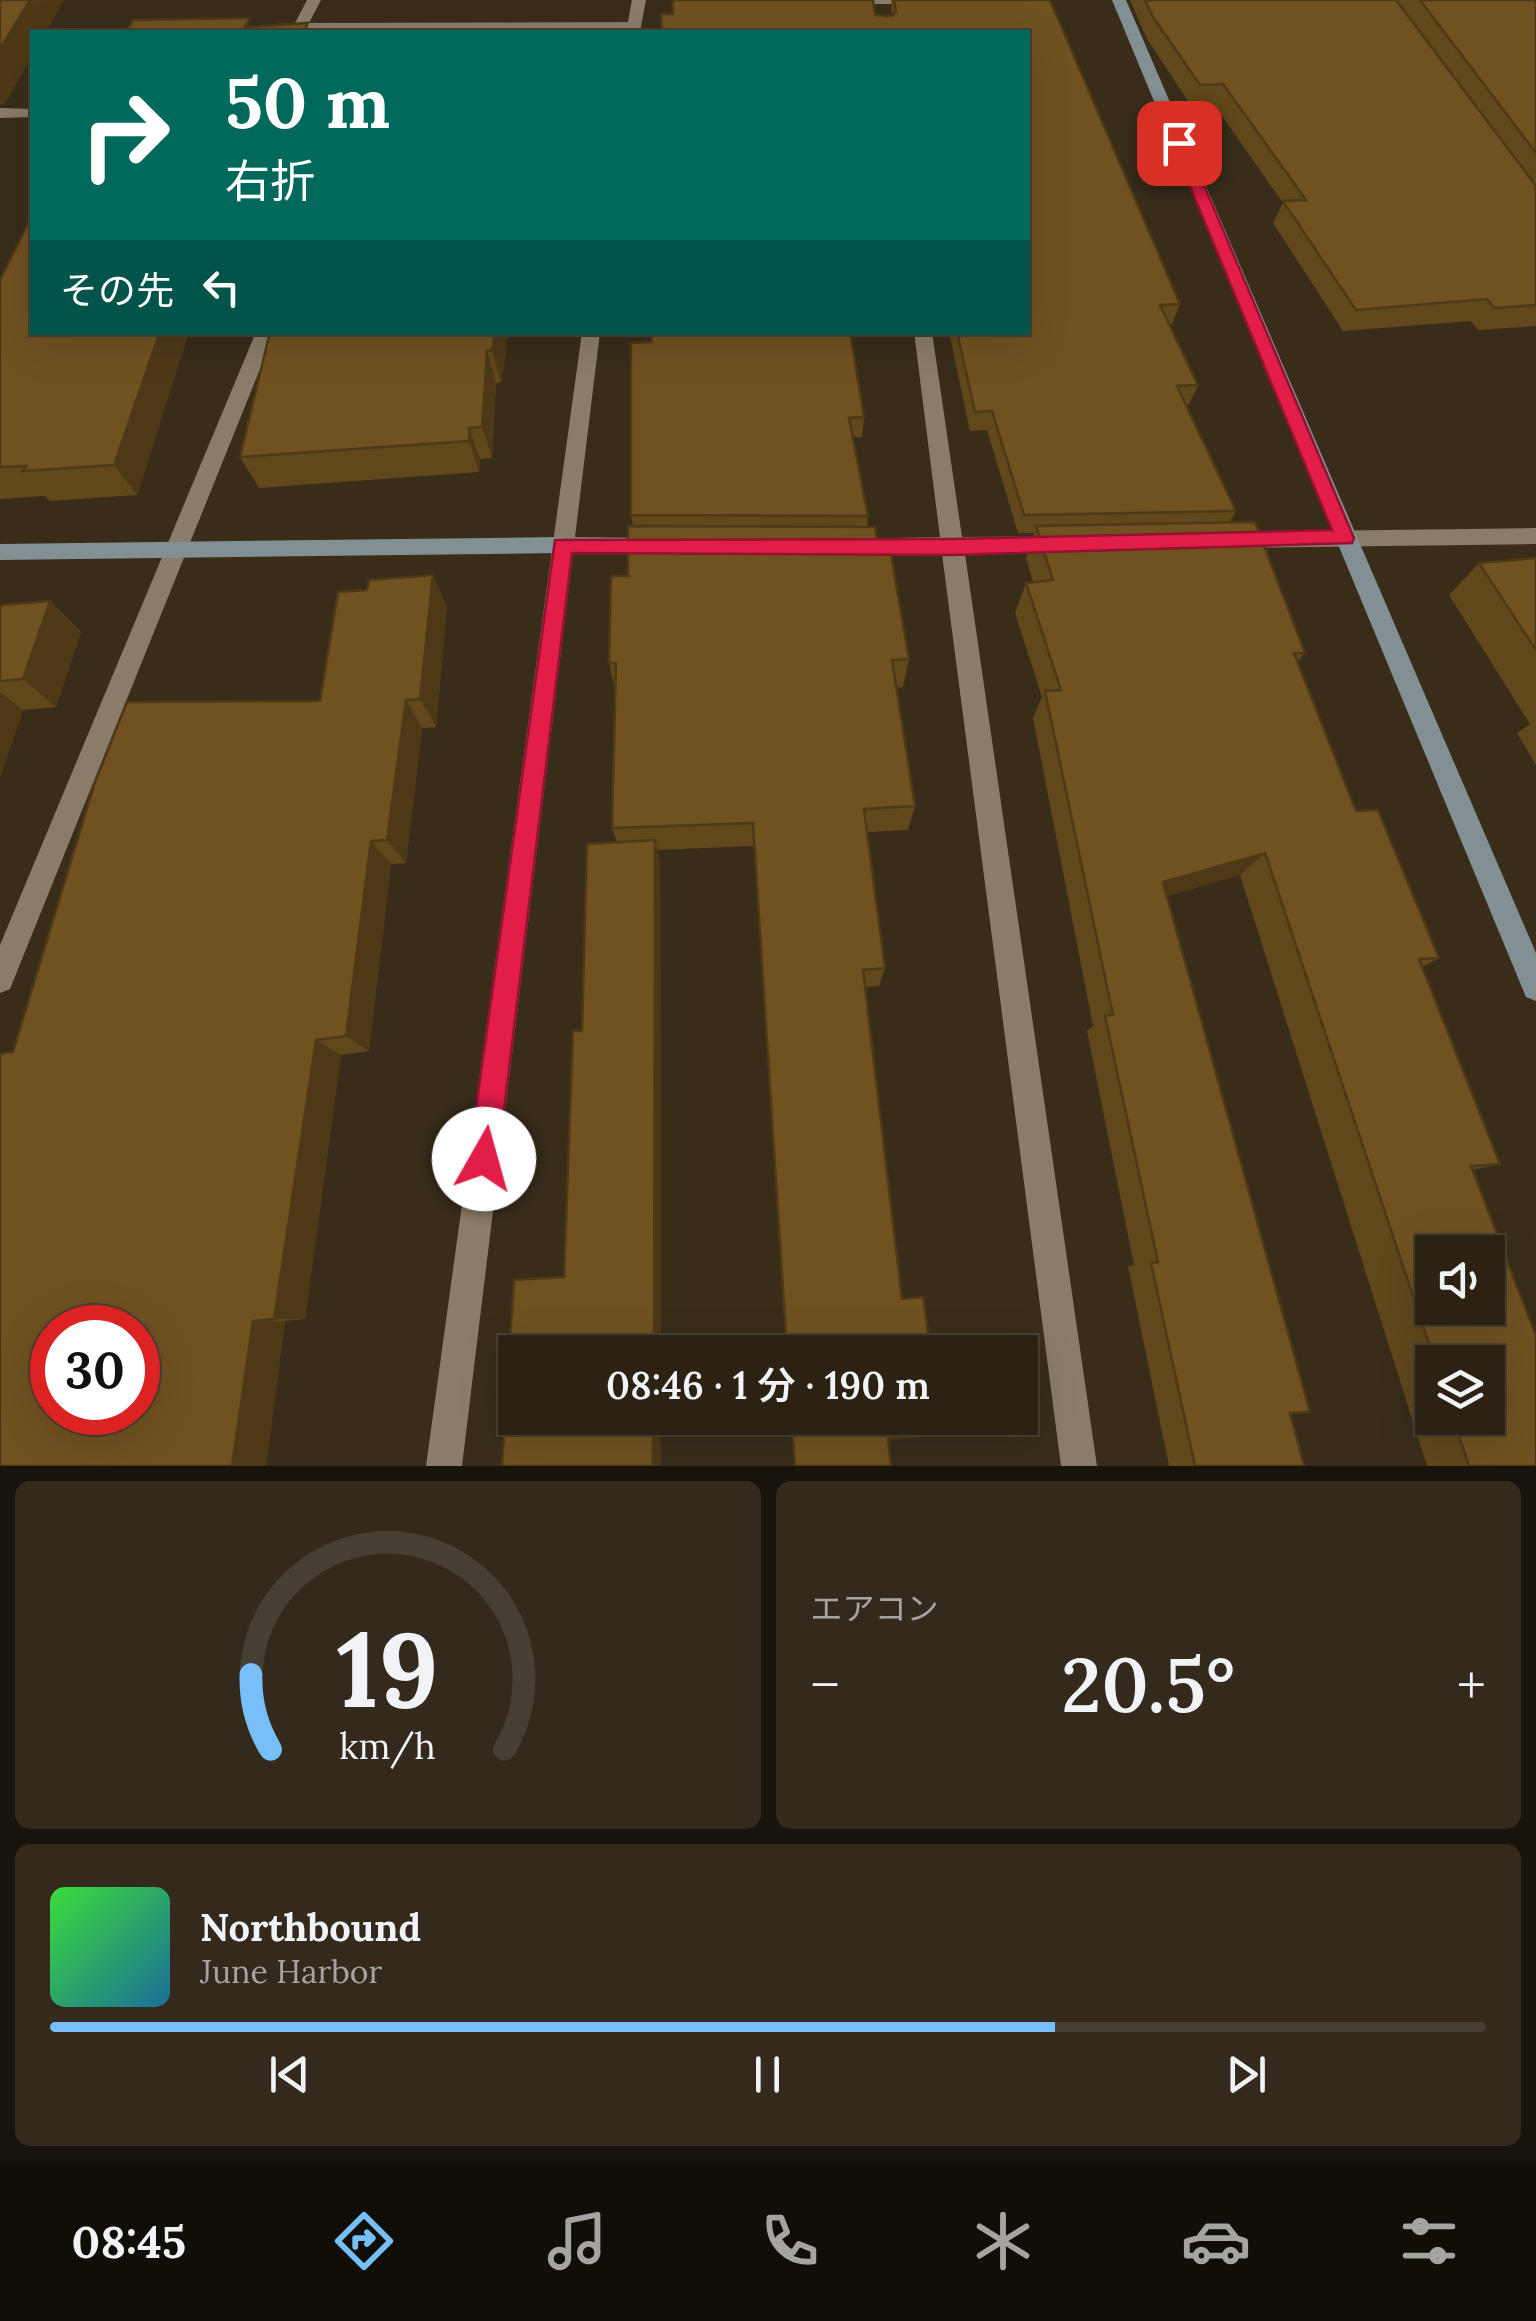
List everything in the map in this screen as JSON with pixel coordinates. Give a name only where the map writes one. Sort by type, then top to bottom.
[{"type":"street","points":[[300,28],[314,0]]},
{"type":"street","points":[[262,28],[633,29],[639,0]]},
{"type":"street","points":[[829,0],[939,0]]},
{"type":"street","points":[[879,0],[881,16]]},
{"type":"street","points":[[1119,0],[1536,987]]},
{"type":"street","points":[[0,113],[30,112]]},
{"type":"street","points":[[0,978],[10,929],[265,335]]},
{"type":"street","points":[[444,1466],[591,335]]},
{"type":"street","points":[[923,335],[1080,1466]]},
{"type":"street","points":[[1207,541],[1536,536]]},
{"type":"street","points":[[816,546],[1090,544]]},
{"type":"street","points":[[0,552],[679,546]]},
{"type":"building","points":[[0,0],[30,0],[0,49]]},
{"type":"building","points":[[673,0],[873,0],[875,15],[892,16],[896,12],[894,0],[1050,0],[1180,304],[1160,305],[1198,385],[1177,386],[1236,511],[1024,515],[992,411],[975,412],[958,335],[1030,335],[1030,30],[662,30],[661,14],[673,14]]},
{"type":"building","points":[[1145,0],[1396,0],[1536,186],[1536,305],[1494,308],[1487,299],[1356,310],[1283,201],[1306,200],[1223,84],[1200,85]]},
{"type":"building","points":[[1420,0],[1536,0],[1536,153]]},
{"type":"building","points":[[250,18],[245,27],[308,23],[305,30],[127,30],[133,20]]},
{"type":"building","points":[[30,220],[30,335],[159,335],[114,465],[23,471],[26,466],[0,467],[0,280]]},
{"type":"building","points":[[269,335],[494,335],[492,350],[487,351],[482,427],[469,428],[469,441],[240,457]]},
{"type":"building","points":[[651,335],[850,335],[864,417],[849,418],[868,516],[631,515],[631,343],[652,342]]},
{"type":"building","points":[[1255,522],[1305,653],[1294,653],[1356,811],[1378,810],[1439,958],[1419,959],[1500,1164],[1471,1166],[1497,1235],[1415,1235],[1415,1302],[1265,853],[1163,882],[1310,1412],[1290,1413],[1304,1466],[1195,1466],[1151,1263],[1158,1262],[1105,1016],[1113,1015],[1045,691],[1061,690],[1026,583],[1053,580],[1036,526]]},
{"type":"building","points":[[628,526],[875,527],[880,555],[891,554],[909,659],[892,660],[915,806],[864,809],[885,968],[863,970],[902,1299],[923,1297],[929,1335],[786,1335],[753,823],[612,828],[616,663],[609,663],[611,576],[628,576]]},
{"type":"building","points":[[1536,558],[1536,650],[1479,563]]},
{"type":"building","points":[[433,575],[420,699],[406,700],[387,840],[371,841],[346,1036],[316,1040],[274,1319],[253,1321],[232,1466],[0,1466],[0,1054],[13,1052],[94,785],[127,702],[320,701],[338,592],[367,590],[369,580]]},
{"type":"building","points":[[50,601],[23,679],[0,681],[0,605]]},
{"type":"building","points":[[655,840],[654,1335],[510,1335],[514,1280],[564,1277],[573,1031],[582,1031],[587,844]]},
{"type":"building","points":[[1505,1255],[1536,1336],[1536,1466],[1469,1466],[1459,1435],[1505,1435],[1505,1345],[1429,1345],[1423,1325],[1505,1325]]},
{"type":"building","points":[[504,1435],[653,1435],[653,1466],[502,1466]]},
{"type":"building","points":[[792,1435],[931,1435],[888,1439],[891,1466],[795,1466]]},
{"type":"route","points":[[484,1159],[562,546],[952,547],[1344,538],[1179,143]]}]
